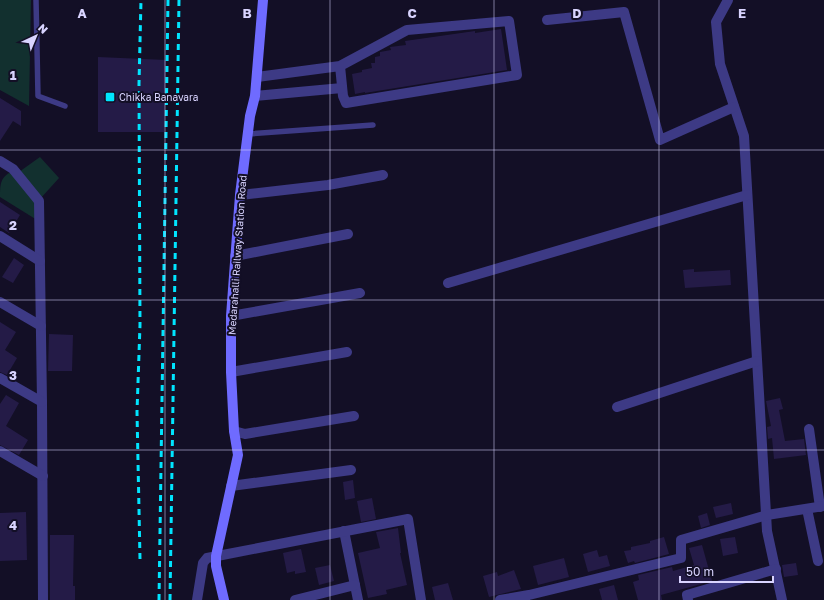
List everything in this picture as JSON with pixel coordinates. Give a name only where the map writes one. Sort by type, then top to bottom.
[{"type":"street","name":"Medarahalli Railway Station Road","points":[[224,600],[216,566],[216,556],[238,455],[234,430],[231,372],[231,316],[240,194],[255,96],[263,0]]},
{"type":"street","points":[[728,0],[716,22],[720,64],[744,136],[767,531],[782,600]]},
{"type":"street","points":[[547,20],[624,12],[660,140],[734,107]]},
{"type":"street","points":[[257,77],[340,66],[407,30],[509,21],[517,75],[346,103],[343,96],[340,66]]},
{"type":"street","points":[[255,96],[342,88]]},
{"type":"street","points":[[0,161],[13,169],[39,202],[43,476],[43,600]]},
{"type":"street","points":[[240,194],[328,185],[383,175]]},
{"type":"street","points":[[448,283],[747,195]]},
{"type":"street","points":[[235,256],[348,234]]},
{"type":"street","points":[[0,236],[40,261]]},
{"type":"street","points":[[231,316],[360,293]]},
{"type":"street","points":[[0,302],[41,326]]},
{"type":"street","points":[[231,372],[347,352]]},
{"type":"street","points":[[617,407],[757,361]]},
{"type":"street","points":[[0,378],[42,402]]},
{"type":"street","points":[[234,430],[245,434],[354,416]]},
{"type":"street","points":[[500,600],[681,558],[681,540],[766,515],[822,506],[809,429]]},
{"type":"street","points":[[0,451],[43,476]]},
{"type":"street","points":[[231,486],[351,470]]},
{"type":"street","points":[[807,509],[818,561]]},
{"type":"street","points":[[197,600],[203,563],[207,558],[408,519],[421,600]]},
{"type":"street","points":[[344,531],[358,600]]},
{"type":"street","points":[[688,600],[687,595],[776,570]]},
{"type":"street","points":[[295,600],[355,585]]},
{"type":"lane","points":[[36,0],[38,96],[65,106]]},
{"type":"lane","points":[[248,134],[372,125]]},
{"type":"green space","points":[[0,0],[31,0],[29,106],[0,90]]},
{"type":"green space","points":[[40,157],[59,178],[40,199],[19,172]]},
{"type":"green space","points":[[13,171],[36,202],[37,220],[0,197],[0,188],[3,178]]},
{"type":"building","points":[[501,29],[507,70],[355,94],[352,74],[372,68],[371,63],[375,63],[375,57],[380,56],[380,52],[391,50],[390,47],[406,45],[405,41],[475,31],[475,33]]},
{"type":"building","points":[[98,57],[166,60],[164,132],[98,132]]},
{"type":"building","points":[[0,98],[21,111],[21,126],[13,121],[0,141]]},
{"type":"building","points":[[0,202],[20,215],[9,233],[0,227]]},
{"type":"building","points":[[14,258],[24,265],[13,283],[2,277]]},
{"type":"building","points":[[694,269],[694,272],[730,270],[731,285],[685,288],[683,270]]},
{"type":"building","points":[[0,322],[16,332],[5,350],[17,358],[7,375],[0,372]]},
{"type":"building","points":[[49,334],[73,335],[72,371],[48,371]]},
{"type":"building","points":[[6,395],[19,403],[6,426],[28,440],[19,455],[0,445],[0,404]]},
{"type":"building","points":[[780,398],[783,409],[779,410],[785,441],[804,439],[806,455],[774,459],[772,438],[768,439],[767,427],[771,426],[766,401]]},
{"type":"building","points":[[353,480],[355,498],[345,500],[343,482]]},
{"type":"building","points":[[372,498],[376,519],[361,522],[357,501]]},
{"type":"building","points":[[731,503],[733,514],[716,518],[713,507]]},
{"type":"building","points":[[26,512],[27,560],[0,561],[0,513]]},
{"type":"building","points":[[707,513],[710,525],[701,528],[698,516]]},
{"type":"building","points":[[398,528],[400,553],[407,585],[386,590],[387,594],[368,598],[358,553],[380,548],[376,532]]},
{"type":"building","points":[[50,535],[74,535],[73,586],[75,586],[75,600],[50,600]]},
{"type":"building","points":[[664,537],[669,554],[635,563],[634,561],[628,563],[624,551],[631,550],[631,547],[650,543],[650,541]]},
{"type":"building","points":[[735,537],[738,553],[723,556],[720,539]]},
{"type":"building","points":[[702,545],[712,581],[661,595],[662,600],[638,600],[633,582],[639,580],[638,575],[672,567],[673,571],[694,565],[689,548]]},
{"type":"building","points":[[301,549],[306,572],[295,574],[295,571],[287,573],[283,553]]},
{"type":"building","points":[[597,550],[599,557],[607,555],[610,566],[588,572],[583,554]]},
{"type":"building","points":[[564,558],[569,577],[538,585],[533,566]]},
{"type":"building","points":[[796,563],[798,575],[784,577],[782,565]]},
{"type":"building","points":[[330,565],[334,581],[319,585],[315,568]]},
{"type":"building","points":[[514,570],[521,589],[489,597],[483,576],[497,572],[498,576]]},
{"type":"building","points":[[448,583],[453,600],[435,600],[432,587]]},
{"type":"building","points":[[614,585],[618,600],[602,600],[599,589]]},
{"type":"railway","points":[[140,559],[137,412],[140,325],[139,84],[141,0]]},
{"type":"railway","points":[[159,600],[168,0]]},
{"type":"railway","points":[[170,600],[179,0]]},
{"type":"place","name":"Chikka Banavara","points":[[110,97]]}]
